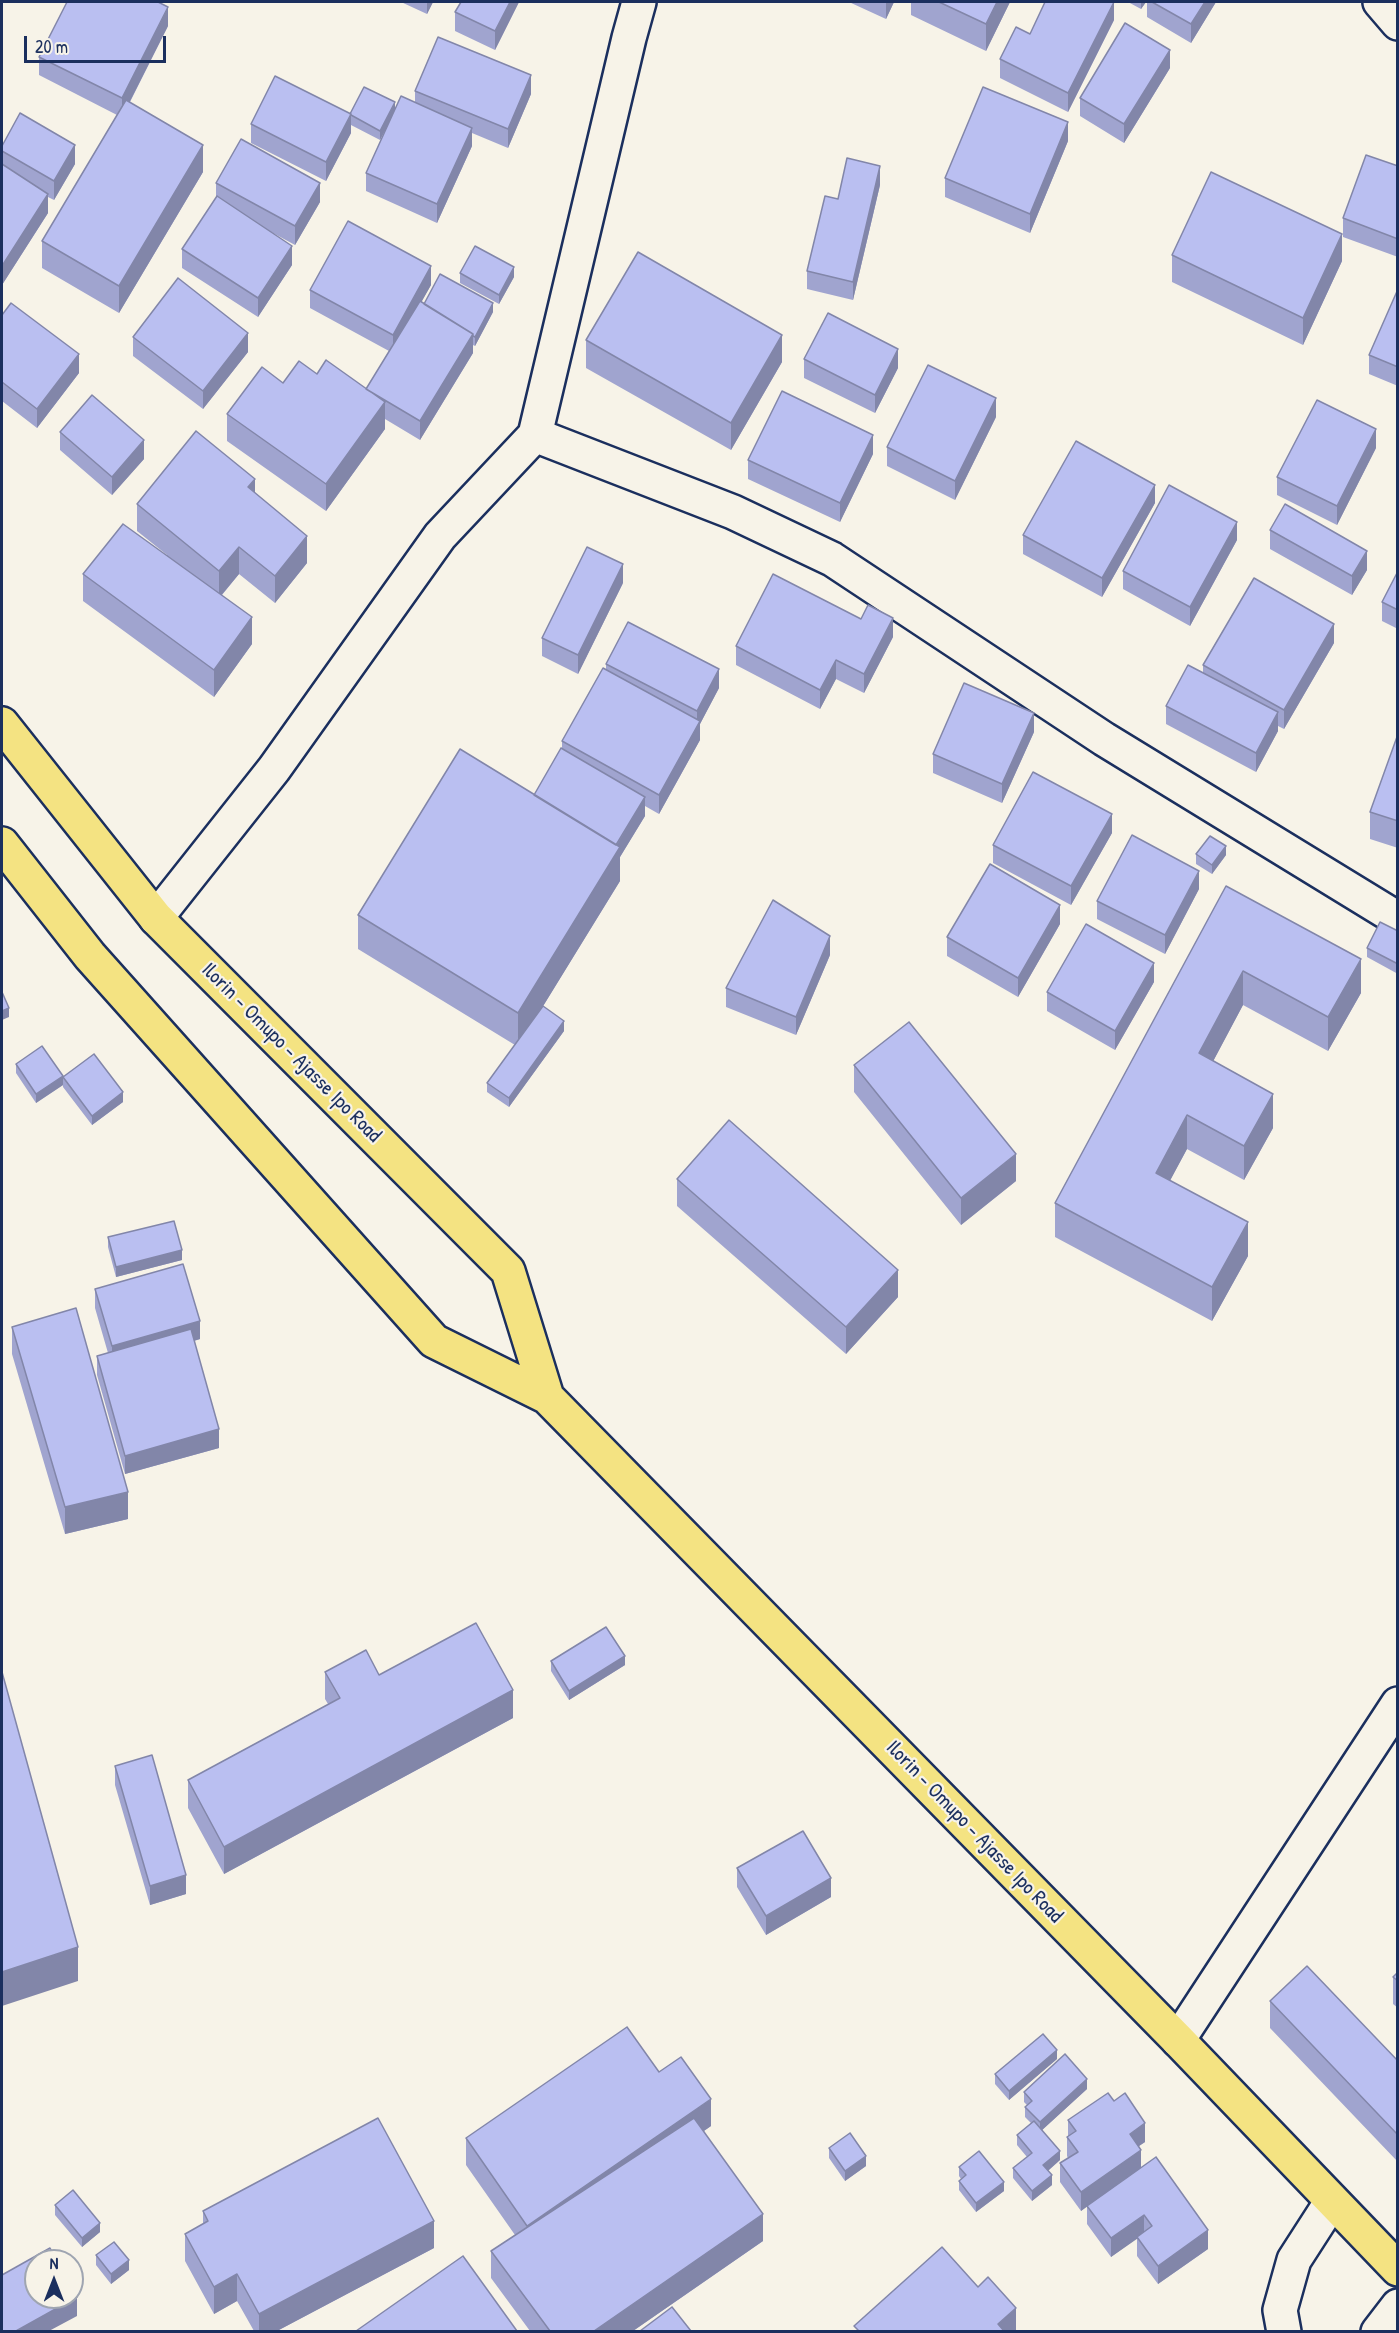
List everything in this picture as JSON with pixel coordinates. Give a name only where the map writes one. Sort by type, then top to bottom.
[{"type":"highway","name":"Ilorin - Omupo - Ajasse Ipo Road","points":[[2,724],[156,918],[508,1271],[547,1397]]},
{"type":"highway","name":"Ilorin - Omupo - Ajasse Ipo Road","points":[[2,844],[90,956],[434,1341],[547,1397],[1178,2040],[1398,2269]]},
{"type":"street","points":[[156,918],[274,769],[440,536],[535,435],[639,2]]},
{"type":"street","points":[[1380,2],[1398,23]]},
{"type":"street","points":[[535,435],[733,512],[832,559],[1104,739],[1398,919]]},
{"type":"street","points":[[1178,2040],[1398,1704]]},
{"type":"street","points":[[1284,2331],[1280,2310],[1294,2260],[1332,2201]]},
{"type":"street","points":[[1378,2331],[1398,2306]]},
{"type":"building","points":[[67,2],[158,2],[168,7],[122,98],[39,57]]},
{"type":"building","points":[[461,2],[510,2],[495,31],[455,12]]},
{"type":"building","points":[[939,2],[997,2],[986,24]]},
{"type":"building","points":[[1045,2],[1114,2],[1068,93],[1000,59],[1016,27],[1030,34]]},
{"type":"building","points":[[1152,2],[1205,2],[1191,24]]},
{"type":"building","points":[[1125,23],[1170,50],[1124,124],[1080,98]]},
{"type":"building","points":[[438,37],[531,75],[508,129],[415,91]]},
{"type":"building","points":[[275,76],[351,114],[326,162],[251,124]]},
{"type":"building","points":[[364,87],[395,102],[380,131],[350,114]]},
{"type":"building","points":[[983,87],[1068,122],[1030,214],[945,178]]},
{"type":"building","points":[[401,96],[472,128],[437,204],[366,173]]},
{"type":"building","points":[[126,100],[203,145],[119,286],[42,241]]},
{"type":"building","points":[[20,113],[75,145],[54,181],[2,151],[2,146]]},
{"type":"building","points":[[241,139],[320,183],[295,226],[216,183]]},
{"type":"building","points":[[1366,155],[1398,166],[1398,239],[1343,218]]},
{"type":"building","points":[[847,158],[880,166],[853,282],[807,271],[825,196],[838,199]]},
{"type":"building","points":[[2,164],[48,194],[2,266]]},
{"type":"building","points":[[1211,172],[1342,234],[1303,318],[1172,255]]},
{"type":"building","points":[[217,196],[292,246],[258,298],[182,249]]},
{"type":"building","points":[[348,221],[431,266],[393,335],[310,290]]},
{"type":"building","points":[[475,246],[514,267],[499,295],[460,273]]},
{"type":"building","points":[[638,252],[782,335],[731,423],[586,340]]},
{"type":"building","points":[[440,274],[493,303],[475,337],[424,304]]},
{"type":"building","points":[[178,278],[248,333],[203,391],[133,337]]},
{"type":"building","points":[[1398,289],[1398,367],[1369,355]]},
{"type":"building","points":[[420,301],[473,334],[420,421],[366,389]]},
{"type":"building","points":[[11,303],[79,354],[37,409],[2,382],[2,315]]},
{"type":"building","points":[[828,313],[898,349],[875,395],[804,359]]},
{"type":"building","points":[[326,360],[385,402],[326,484],[227,414],[262,367],[283,383],[299,361],[317,374]]},
{"type":"building","points":[[928,365],[996,398],[955,481],[887,447]]},
{"type":"building","points":[[782,391],[873,435],[840,503],[748,460]]},
{"type":"building","points":[[92,395],[144,440],[112,477],[60,432]]},
{"type":"building","points":[[1317,400],[1376,429],[1337,506],[1277,477]]},
{"type":"building","points":[[196,431],[255,479],[248,487],[307,536],[275,576],[239,547],[219,571],[137,504]]},
{"type":"building","points":[[1076,441],[1155,485],[1102,578],[1023,535]]},
{"type":"building","points":[[1169,485],[1237,522],[1190,607],[1123,571]]},
{"type":"building","points":[[1285,504],[1367,551],[1352,576],[1270,530]]},
{"type":"building","points":[[123,524],[252,617],[214,670],[83,574]]},
{"type":"building","points":[[587,547],[623,564],[578,655],[542,638]]},
{"type":"building","points":[[1398,571],[1398,610],[1382,602]]},
{"type":"building","points":[[773,574],[861,619],[868,605],[893,618],[864,674],[836,660],[820,690],[736,646]]},
{"type":"building","points":[[1254,578],[1334,624],[1284,710],[1203,665]]},
{"type":"building","points":[[628,622],[719,669],[697,711],[606,664]]},
{"type":"building","points":[[1188,665],[1278,712],[1256,753],[1166,706]]},
{"type":"building","points":[[603,668],[700,721],[659,795],[562,741]]},
{"type":"building","points":[[964,683],[1034,713],[1002,784],[933,754]]},
{"type":"building","points":[[1398,734],[1398,821],[1370,812]]},
{"type":"building","points":[[561,748],[645,797],[616,845],[534,795]]},
{"type":"building","points":[[460,749],[620,847],[518,1013],[358,915]]},
{"type":"building","points":[[1033,772],[1112,814],[1071,886],[993,845]]},
{"type":"building","points":[[1132,835],[1199,871],[1165,935],[1097,901]]},
{"type":"building","points":[[1210,836],[1226,846],[1212,865],[1196,854]]},
{"type":"building","points":[[990,864],[1060,905],[1018,978],[947,937]]},
{"type":"building","points":[[1226,886],[1361,959],[1328,1017],[1243,971],[1199,1053],[1273,1094],[1244,1146],[1187,1115],[1156,1173],[1248,1222],[1212,1287],[1055,1203]]},
{"type":"building","points":[[773,900],[830,936],[796,1017],[726,988]]},
{"type":"building","points":[[1380,922],[1398,931],[1398,964],[1367,948]]},
{"type":"building","points":[[1086,924],[1154,963],[1115,1031],[1047,992]]},
{"type":"building","points":[[2,992],[9,1008],[2,1011]]},
{"type":"building","points":[[543,1006],[564,1021],[509,1098],[487,1083]]},
{"type":"building","points":[[909,1022],[1016,1154],[961,1198],[854,1065]]},
{"type":"building","points":[[42,1046],[63,1076],[36,1094],[16,1064]]},
{"type":"building","points":[[94,1054],[123,1092],[92,1116],[63,1077]]},
{"type":"building","points":[[729,1120],[898,1270],[846,1327],[677,1179]]},
{"type":"building","points":[[174,1221],[182,1250],[116,1267],[108,1237]]},
{"type":"building","points":[[183,1264],[200,1321],[112,1346],[95,1289]]},
{"type":"building","points":[[76,1308],[128,1492],[65,1507],[12,1327]]},
{"type":"building","points":[[191,1329],[219,1429],[125,1456],[97,1356]]},
{"type":"building","points":[[476,1623],[513,1690],[224,1847],[188,1780],[340,1698],[325,1672],[366,1650],[379,1675]]},
{"type":"building","points":[[606,1627],[625,1656],[569,1691],[551,1661]]},
{"type":"building","points":[[2,1672],[78,1947],[2,1972]]},
{"type":"building","points":[[152,1755],[186,1875],[150,1886],[115,1766]]},
{"type":"building","points":[[803,1831],[831,1878],[766,1916],[737,1868]]},
{"type":"building","points":[[1307,1966],[1398,2061],[1398,2135],[1270,2001]]},
{"type":"building","points":[[627,2027],[659,2072],[681,2057],[711,2099],[527,2226],[466,2138]]},
{"type":"building","points":[[1043,2034],[1057,2050],[1009,2091],[995,2074]]},
{"type":"building","points":[[1065,2054],[1087,2079],[1040,2122],[1025,2107],[1032,2101],[1024,2092]]},
{"type":"building","points":[[1108,2093],[1114,2101],[1125,2093],[1145,2123],[1130,2134],[1141,2150],[1081,2192],[1060,2163],[1078,2152],[1067,2137],[1076,2131],[1068,2120]]},
{"type":"building","points":[[378,2118],[434,2221],[259,2314],[237,2274],[214,2287],[185,2234],[208,2221],[203,2211]]},
{"type":"building","points":[[694,2118],[763,2214],[594,2331],[550,2331],[491,2251]]},
{"type":"building","points":[[1034,2121],[1060,2151],[1043,2165],[1052,2175],[1032,2191],[1013,2168],[1032,2153],[1017,2135]]},
{"type":"building","points":[[850,2133],[866,2156],[845,2171],[829,2148]]},
{"type":"building","points":[[979,2151],[1004,2182],[976,2203],[959,2181],[966,2175],[959,2167]]},
{"type":"building","points":[[1156,2157],[1208,2230],[1158,2266],[1137,2237],[1152,2226],[1144,2215],[1111,2238],[1087,2206]]},
{"type":"building","points":[[73,2190],[100,2223],[82,2238],[55,2205]]},
{"type":"building","points":[[114,2242],[129,2260],[111,2274],[96,2255]]},
{"type":"building","points":[[942,2247],[978,2287],[988,2277],[1016,2308],[998,2324],[1004,2331],[859,2331],[854,2326]]},
{"type":"building","points":[[463,2256],[517,2331],[356,2331]]},
{"type":"building","points":[[24,2263],[24,2309],[55,2309],[16,2331],[2,2331],[2,2275]]},
{"type":"building","points":[[672,2307],[691,2331],[640,2331]]}]
